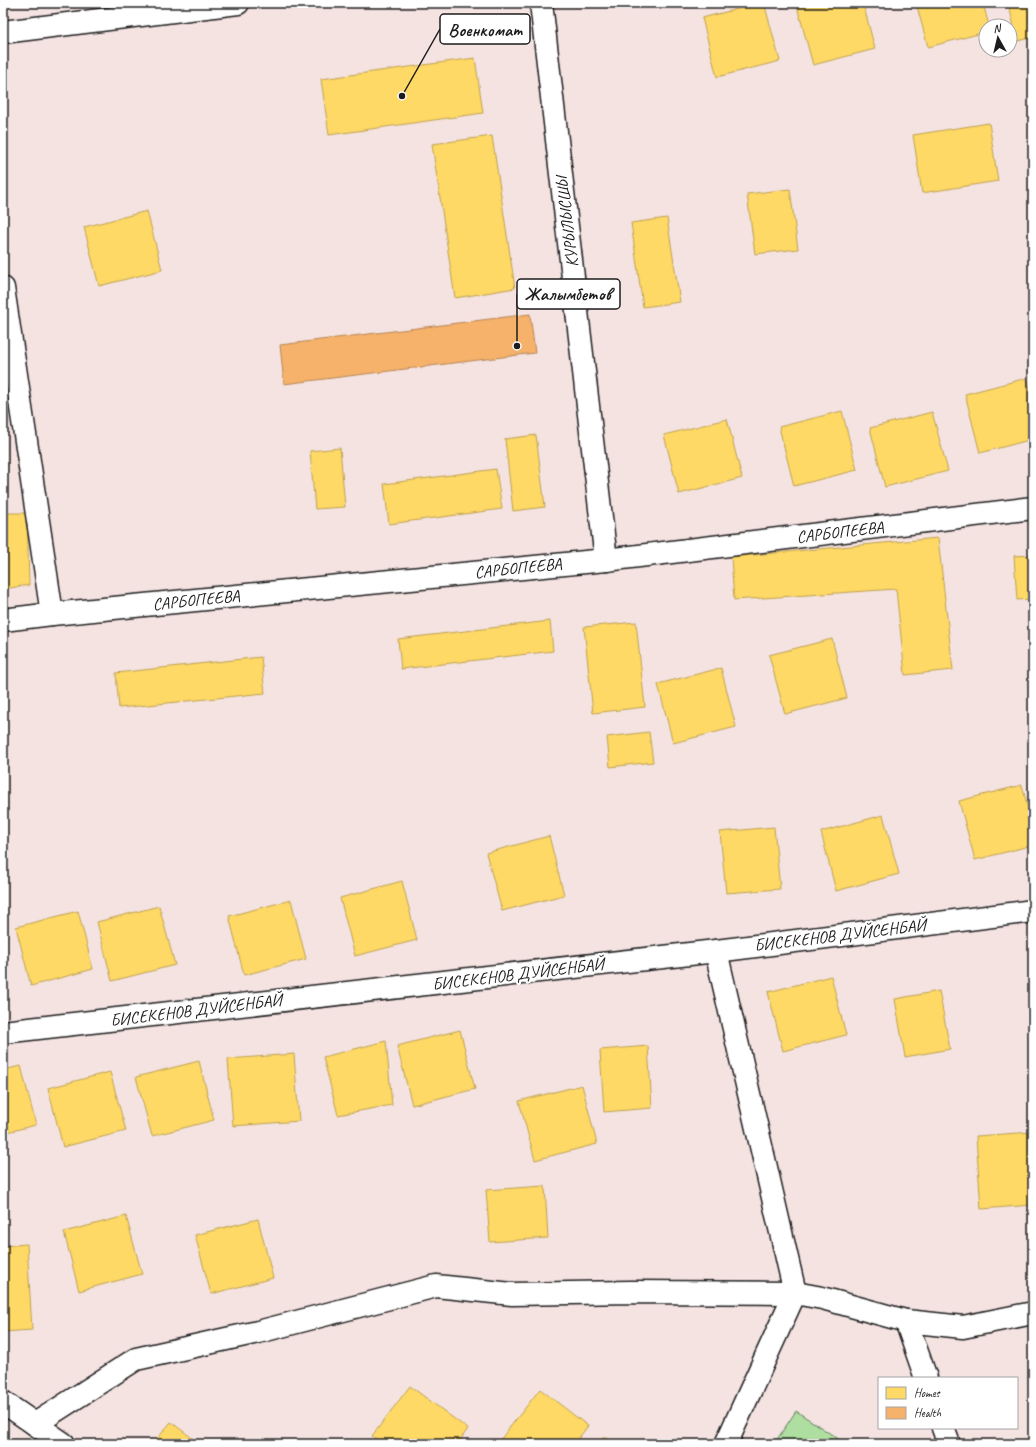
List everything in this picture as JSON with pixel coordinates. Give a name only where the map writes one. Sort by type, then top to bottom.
[{"type":"street","points":[[3,32],[238,3]]},
{"type":"street","name":"КУРЫЛЫСШЫ","points":[[542,3],[606,560]]},
{"type":"street","points":[[3,288],[52,614]]},
{"type":"street","name":"САРБОПЕЕВА","points":[[3,620],[606,560],[1033,508]]},
{"type":"street","name":"БИСЕКЕНОВ ДУЙСЕНБАЙ","points":[[3,1032],[716,951],[1033,911]]},
{"type":"street","points":[[716,951],[795,1293],[726,1444]]},
{"type":"street","points":[[35,1424],[136,1359],[258,1332],[436,1286],[512,1294],[630,1292],[795,1293],[822,1298],[906,1321],[963,1327],[1033,1313]]},
{"type":"street","points":[[906,1321],[926,1377]]},
{"type":"street","points":[[3,1402],[64,1444]]},
{"type":"street","points":[[943,1429],[949,1444]]},
{"type":"green space","points":[[796,1411],[846,1444],[774,1444]]},
{"type":"building: Homes","points":[[764,3],[780,61],[717,77],[702,18]]},
{"type":"building: Homes","points":[[811,3],[863,3],[875,49],[813,65],[797,6]]},
{"type":"building: Homes","points":[[916,3],[983,3],[987,18],[978,18],[978,34],[928,47]]},
{"type":"building: Homes","points":[[1008,3],[1033,3],[1033,37],[1018,41],[1018,18],[1012,18]]},
{"type":"building: Homes","points":[[475,58],[483,113],[329,135],[321,79]]},
{"type":"building: Homes","points":[[989,123],[998,181],[922,193],[913,135]]},
{"type":"building: Homes","points":[[492,136],[515,288],[455,298],[432,144]]},
{"type":"building: Homes","points":[[790,189],[798,249],[755,254],[747,194]]},
{"type":"building: Homes","points":[[147,211],[162,270],[99,286],[84,227]]},
{"type":"building: Homes","points":[[667,218],[680,302],[643,307],[631,223]]},
{"type":"building: Homes","points":[[1027,378],[1033,401],[1033,439],[980,453],[965,394]]},
{"type":"building: Homes","points":[[842,411],[857,470],[794,486],[779,427]]},
{"type":"building: Homes","points":[[932,412],[948,471],[885,487],[870,428]]},
{"type":"building: Homes","points":[[727,419],[742,478],[679,494],[664,435]]},
{"type":"building: Homes","points":[[536,435],[545,507],[513,511],[505,439]]},
{"type":"building: Homes","points":[[340,448],[345,507],[315,509],[310,451]]},
{"type":"building: Homes","points":[[496,469],[502,509],[389,524],[384,484]]},
{"type":"building: Homes","points":[[3,513],[27,513],[29,585],[3,589]]},
{"type":"building: Homes","points":[[938,538],[953,670],[905,675],[896,589],[734,600],[731,557]]},
{"type":"building: Homes","points":[[1033,555],[1033,599],[1017,600],[1014,556]]},
{"type":"building: Homes","points":[[550,621],[553,651],[401,669],[398,639]]},
{"type":"building: Homes","points":[[636,622],[645,707],[593,713],[584,627]]},
{"type":"building: Homes","points":[[832,639],[847,698],[785,714],[769,655]]},
{"type":"building: Homes","points":[[261,657],[265,693],[119,708],[116,673]]},
{"type":"building: Homes","points":[[721,668],[736,727],[673,743],[658,684]]},
{"type":"building: Homes","points":[[649,732],[653,762],[610,767],[607,737]]},
{"type":"building: Homes","points":[[1022,785],[1033,828],[1033,845],[975,860],[959,801]]},
{"type":"building: Homes","points":[[883,815],[899,874],[836,891],[821,832]]},
{"type":"building: Homes","points":[[774,827],[780,889],[726,893],[720,832]]},
{"type":"building: Homes","points":[[549,836],[564,895],[502,911],[486,853]]},
{"type":"building: Homes","points":[[402,881],[417,940],[355,956],[340,898]]},
{"type":"building: Homes","points":[[291,900],[306,959],[244,975],[229,916]]},
{"type":"building: Homes","points":[[159,906],[175,965],[112,981],[97,922]]},
{"type":"building: Homes","points":[[78,911],[93,969],[31,986],[16,927]]},
{"type":"building: Homes","points":[[831,976],[846,1035],[783,1051],[768,992]]},
{"type":"building: Homes","points":[[939,991],[950,1049],[905,1057],[895,999]]},
{"type":"building: Homes","points":[[460,1030],[475,1089],[412,1105],[397,1046]]},
{"type":"building: Homes","points":[[386,1041],[392,1105],[338,1115],[323,1057]]},
{"type":"building: Homes","points":[[648,1046],[652,1108],[604,1112],[600,1050]]},
{"type":"building: Homes","points":[[294,1054],[299,1121],[233,1126],[228,1059]]},
{"type":"building: Homes","points":[[199,1061],[214,1120],[152,1136],[136,1077]]},
{"type":"building: Homes","points":[[21,1066],[36,1125],[3,1133],[3,1070]]},
{"type":"building: Homes","points":[[110,1072],[126,1131],[63,1147],[48,1088]]},
{"type":"building: Homes","points":[[582,1085],[597,1144],[535,1160],[519,1101]]},
{"type":"building: Homes","points":[[1033,1132],[1033,1205],[981,1209],[976,1136]]},
{"type":"building: Homes","points":[[545,1186],[548,1238],[490,1242],[486,1190]]},
{"type":"building: Homes","points":[[126,1216],[142,1274],[79,1291],[64,1232]]},
{"type":"building: Homes","points":[[258,1219],[273,1278],[211,1294],[195,1235]]},
{"type":"building: Homes","points":[[27,1244],[32,1330],[3,1332],[3,1246]]},
{"type":"building: Homes","points":[[410,1386],[468,1429],[457,1444],[383,1444],[372,1436]]},
{"type":"building: Homes","points":[[540,1389],[588,1426],[574,1444],[506,1444],[500,1440]]},
{"type":"building: Homes","points":[[171,1422],[200,1444],[153,1444]]},
{"type":"building: Homes","points":[[604,1437],[614,1444],[599,1444]]},
{"type":"building: Health","points":[[530,314],[535,353],[284,384],[280,345]]},
{"type":"place","name":"Военкомат","points":[[402,96]]},
{"type":"place","name":"Жалымбетов","points":[[517,346]]}]
